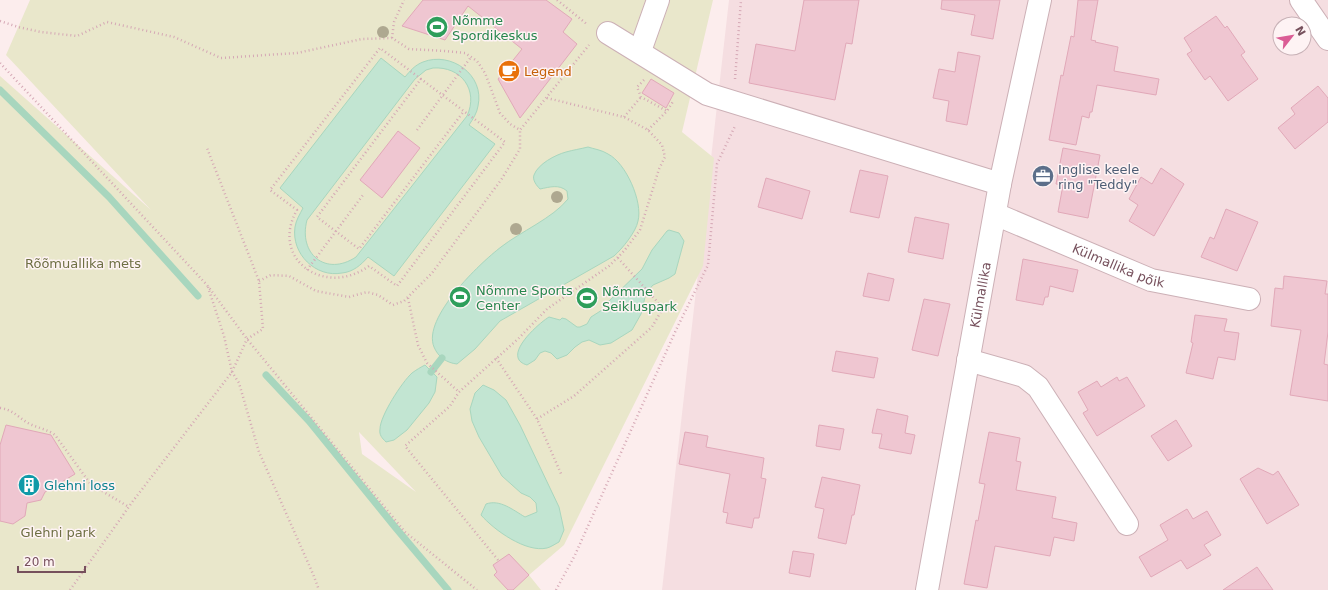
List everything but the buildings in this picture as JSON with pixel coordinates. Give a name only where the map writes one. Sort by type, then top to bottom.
[{"type":"street","points":[[640,51],[658,0]]},
{"type":"street","name":"Külmallika","points":[[927,590],[1000,184],[1040,0]]},
{"type":"street","points":[[1303,1],[1328,39]]},
{"type":"street","points":[[604,33],[640,51],[707,94],[1000,184]]},
{"type":"street","name":"Külmallika põik","points":[[995,214],[1150,280],[1249,299]]},
{"type":"street","points":[[968,360],[1024,376],[1038,387],[1127,524]]},
{"type":"path","points":[[392,38],[394,22],[404,0]]},
{"type":"path","points":[[259,281],[271,275],[289,276],[316,290],[349,297],[367,292],[378,295],[393,305],[404,301],[432,273],[501,180],[520,149],[520,130],[604,33],[558,0]]},
{"type":"path","points":[[556,590],[574,555],[676,330],[708,265],[717,164],[739,104],[741,0]]},
{"type":"path","points":[[0,21],[41,32],[77,36],[108,22],[174,37],[221,58],[297,53],[362,39],[392,38],[409,49],[444,50],[465,53],[478,61],[485,72],[500,113],[510,124],[520,130]]},
{"type":"path","points":[[380,48],[421,79],[505,142],[397,286],[369,266],[355,274],[340,278],[319,276],[307,270],[296,256],[291,246],[289,237],[292,219],[297,210],[270,190],[380,48]]},
{"type":"path","points":[[417,130],[471,57]]},
{"type":"path","points":[[0,63],[207,285],[247,339],[404,532],[477,590]]},
{"type":"path","points":[[660,64],[637,87],[641,97],[666,111]]},
{"type":"path","points":[[421,79],[317,217],[359,249],[464,111]]},
{"type":"path","points":[[648,130],[666,111],[687,81]]},
{"type":"path","points":[[624,117],[641,97]]},
{"type":"path","points":[[498,560],[405,446],[450,406],[458,392],[518,339],[547,309],[609,266],[624,251],[640,230],[659,170],[665,157],[662,145],[648,130],[624,117],[547,98]]},
{"type":"path","points":[[70,590],[130,507],[232,372],[247,339],[263,329],[259,281],[207,148]]},
{"type":"path","points":[[307,270],[363,195]]},
{"type":"path","points":[[537,419],[574,396],[652,327],[663,308],[617,257]]},
{"type":"path","points":[[207,285],[224,336],[232,372],[239,383],[259,452],[319,590]]},
{"type":"path","points":[[408,297],[418,345],[427,363],[458,392]]},
{"type":"path","points":[[496,358],[537,419],[562,476]]},
{"type":"path","points":[[0,408],[15,413],[28,423],[50,431],[55,435],[92,486],[130,507]]},
{"type":"shaded area","points":[[729,0],[1328,0],[1328,590],[662,590]]},
{"type":"shaded area","points":[[381,58],[405,77],[415,66],[423,62],[434,59],[455,63],[464,68],[476,84],[479,95],[478,106],[476,114],[469,125],[495,144],[394,276],[368,257],[363,263],[350,271],[332,274],[323,272],[307,262],[301,255],[295,237],[295,227],[303,208],[280,188]],"holes":[[[443,68],[459,75],[469,89],[471,97],[467,116],[356,257],[345,263],[334,264],[325,263],[317,259],[311,252],[307,243],[305,232],[307,220],[415,79],[426,70]]]},
{"type":"shaded area","points":[[588,147],[608,154],[615,159],[627,174],[632,184],[639,213],[637,225],[632,235],[614,256],[500,321],[475,349],[457,364],[443,359],[434,347],[433,335],[436,321],[455,292],[480,265],[501,247],[545,219],[562,206],[568,199],[567,191],[561,187],[540,189],[534,181],[536,171],[547,160],[557,155]]},
{"type":"shaded area","points":[[669,230],[679,233],[684,241],[675,274],[653,285],[646,293],[641,314],[632,330],[611,343],[600,345],[589,340],[582,342],[567,355],[557,359],[551,353],[545,351],[540,353],[535,360],[527,365],[520,361],[518,355],[519,348],[524,340],[549,317],[560,320],[562,318],[566,319],[577,327],[587,324],[591,317],[602,310],[607,303],[642,269],[652,250]]},
{"type":"shaded area","points":[[425,365],[437,377],[435,392],[429,403],[407,430],[394,440],[386,442],[381,436],[380,431],[381,423],[387,408],[397,391],[408,377]]},
{"type":"shaded area","points":[[483,385],[494,390],[506,400],[520,425],[559,507],[564,530],[559,542],[548,548],[539,549],[520,544],[502,533],[481,515],[486,504],[491,503],[506,506],[525,517],[537,512],[536,503],[530,497],[521,493],[502,476],[479,437],[472,421],[470,409],[475,393]]},
{"type":"green space","name":"Nõmme Sports Center","points":[[30,0],[713,0],[682,132],[714,158],[703,266],[564,545],[529,575],[541,590],[0,590],[0,76],[151,210],[6,55]],"holes":[[[359,432],[416,492],[362,454]]]},
{"type":"waterway","points":[[0,90],[109,197],[198,296]]},
{"type":"waterway","points":[[431,372],[442,358]]},
{"type":"waterway","points":[[266,375],[309,421],[448,590]]},
{"type":"place","name":"Nõmme Spordikeskus","points":[[437,27]]},
{"type":"place","name":"Legend","points":[[509,71]]},
{"type":"place","name":"Inglise keele ring \"Teddy\"","points":[[1043,176]]},
{"type":"place","name":"Nõmme Sports Center","points":[[460,297]]},
{"type":"place","name":"Nõmme Seikluspark","points":[[587,298]]},
{"type":"place","name":"Glehni loss","points":[[29,485]]},
{"type":"park label","name":"Rõõmuallika mets","points":[[83,263]]},
{"type":"park label","name":"Glehni park","points":[[58,532]]}]
